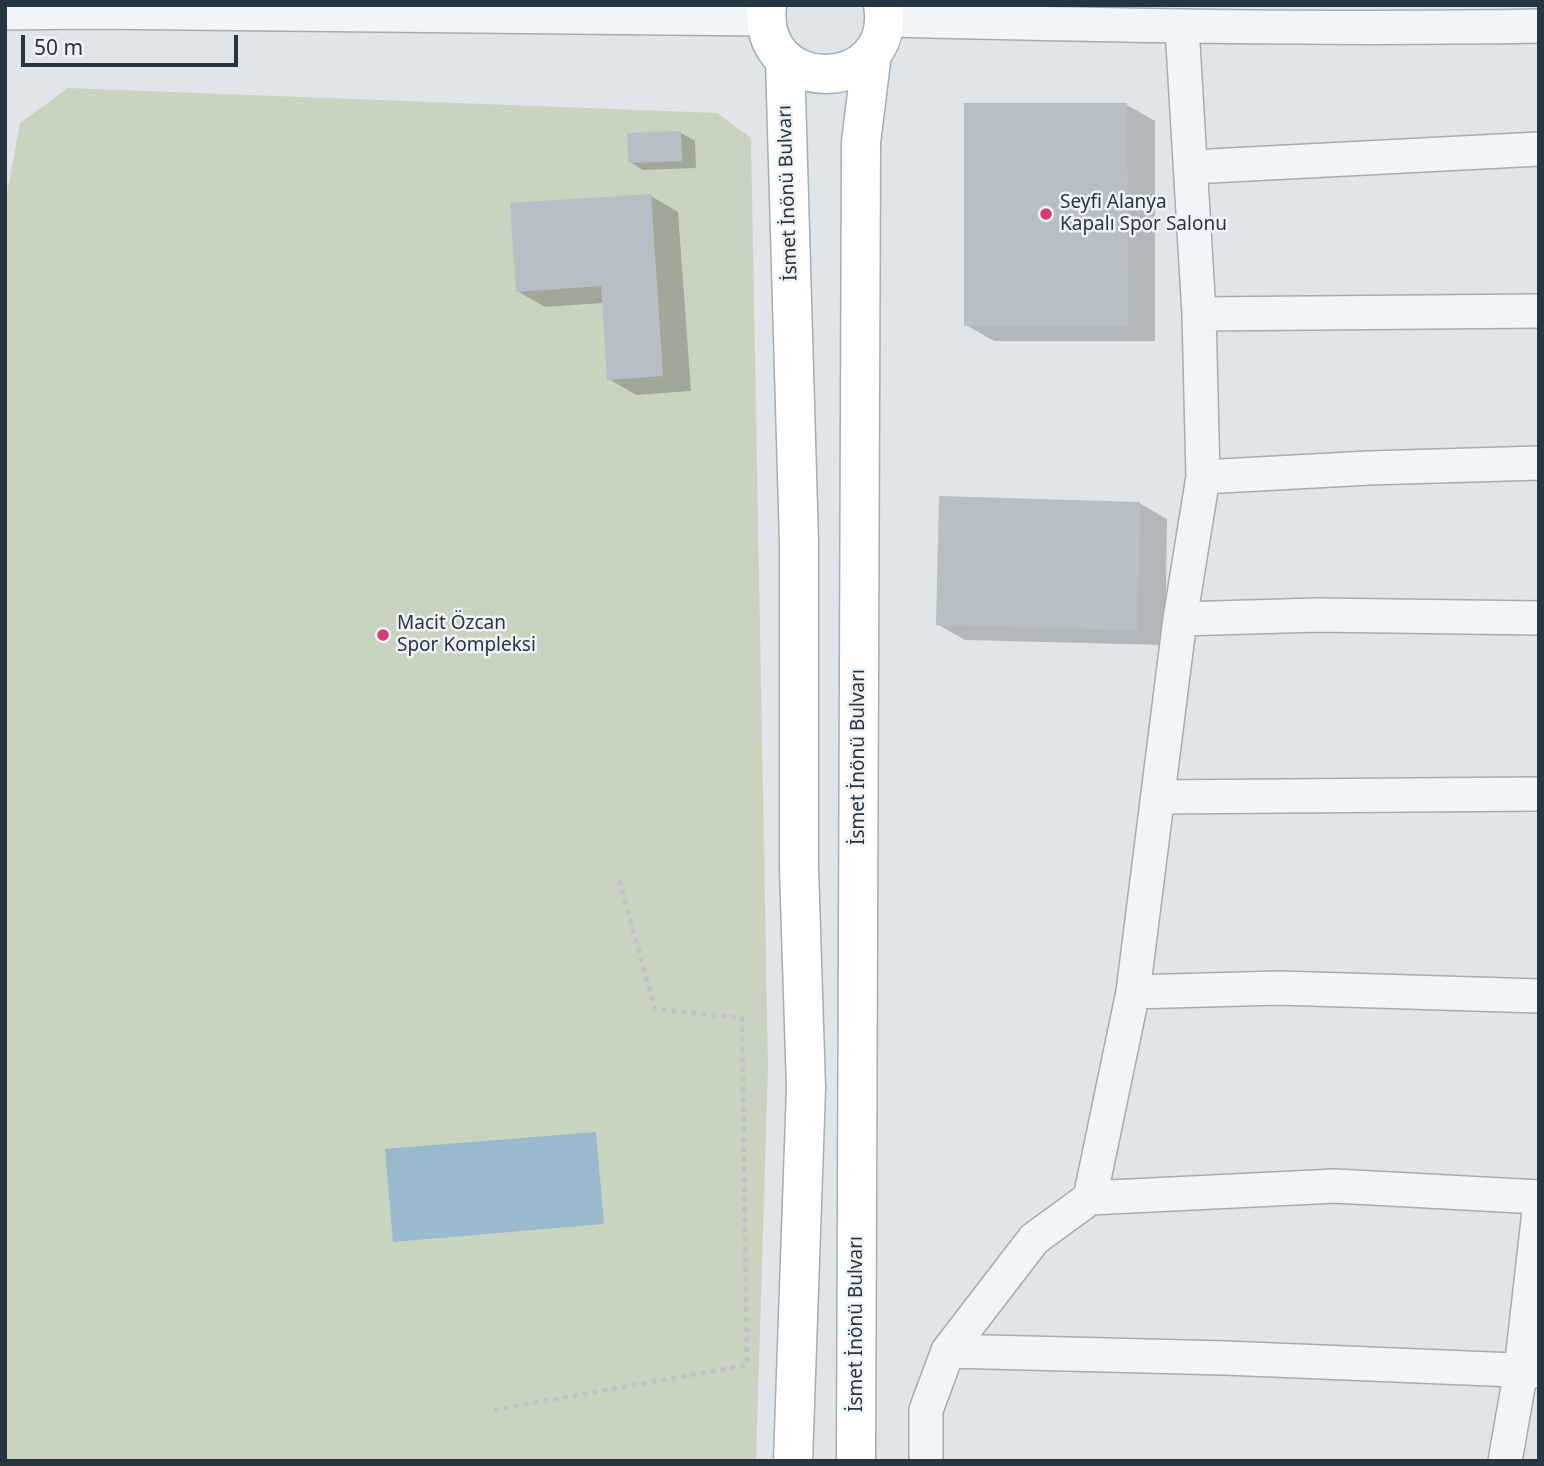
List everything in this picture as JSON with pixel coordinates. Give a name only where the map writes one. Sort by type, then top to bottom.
[{"type":"street","points":[[6,15],[90,12],[766,12],[773,43],[785,59],[800,70],[819,75],[839,74],[857,66],[880,26],[1539,26]]},
{"type":"street","name":"İsmet İnönü Bulvarı","points":[[856,1461],[861,142],[880,26]]},
{"type":"street","points":[[1090,1198],[1133,992],[1180,619],[1203,477],[1199,314],[1182,27]]},
{"type":"street","name":"İsmet İnönü Bulvarı","points":[[785,59],[799,543],[799,867],[806,1087],[793,1461]]},
{"type":"street","points":[[1191,167],[1539,149]]},
{"type":"street","points":[[1199,314],[1539,311]]},
{"type":"street","points":[[1203,477],[1539,463]]},
{"type":"street","points":[[1180,619],[1317,615],[1539,618]]},
{"type":"street","points":[[1159,797],[1539,794]]},
{"type":"street","points":[[1133,992],[1279,988],[1539,996]]},
{"type":"street","points":[[926,1461],[926,1410],[948,1351],[1034,1239],[1090,1198],[1335,1186],[1539,1197]]},
{"type":"street","points":[[1505,1461],[1530,1371],[1539,1211]]},
{"type":"street","points":[[948,1351],[1225,1358],[1530,1371]]},
{"type":"path","points":[[494,1410],[747,1365],[742,1018],[655,1009],[619,880]]},
{"type":"green space","name":"Macit Özcan Spor Kompleksi","points":[[68,88],[717,113],[751,138],[768,1067],[756,1461],[5,1461],[5,204],[20,123]]},
{"type":"water","points":[[596,1132],[604,1224],[393,1242],[385,1149]]},
{"type":"building","name":"Seyfi Alanya Kapalı Spor Salonu","points":[[964,103],[1127,103],[1128,326],[964,326]]},
{"type":"building","points":[[681,131],[682,161],[628,163],[627,133]]},
{"type":"building","points":[[651,194],[663,376],[607,380],[601,286],[516,292],[510,203]]},
{"type":"building","points":[[939,496],[1140,502],[1137,630],[936,625]]},
{"type":"place","name":"Seyfi Alanya Kapalı Spor Salonu","points":[[1046,214]]},
{"type":"place","name":"Macit Özcan Spor Kompleksi","points":[[383,635]]}]
